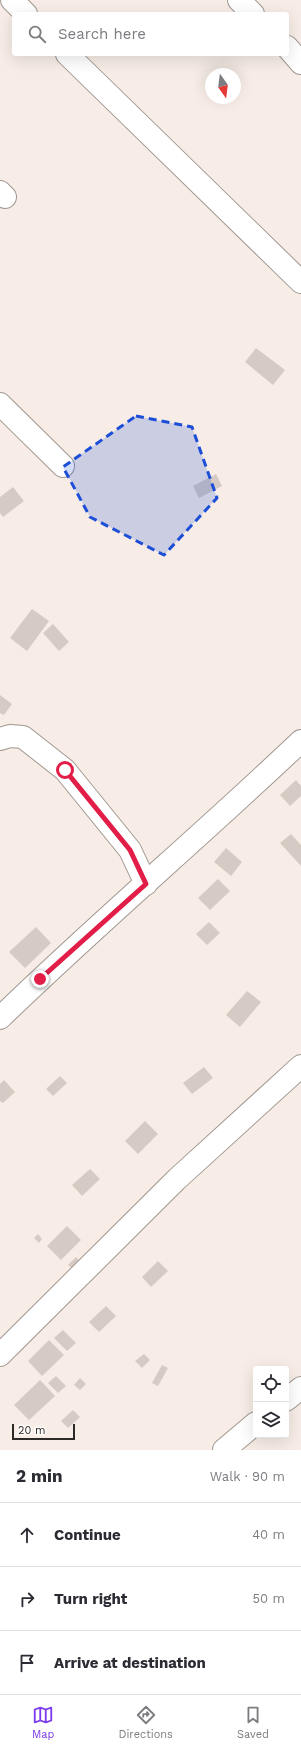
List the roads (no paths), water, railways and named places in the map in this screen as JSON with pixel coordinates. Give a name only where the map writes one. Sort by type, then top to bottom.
[{"type":"street","points":[[12,0],[24,12]]},
{"type":"street","points":[[239,0],[251,12]]},
{"type":"street","points":[[289,49],[301,63]]},
{"type":"street","points":[[69,56],[301,282]]},
{"type":"street","points":[[0,404],[63,466]]},
{"type":"street","points":[[0,740],[10,736],[23,737],[65,770],[130,850],[146,884]]},
{"type":"street","points":[[0,1018],[40,979],[146,884],[301,741]]},
{"type":"street","points":[[0,1355],[177,1179],[301,1066]]},
{"type":"street","points":[[289,1398],[301,1388]]},
{"type":"street","points":[[224,1450],[253,1426]]}]
